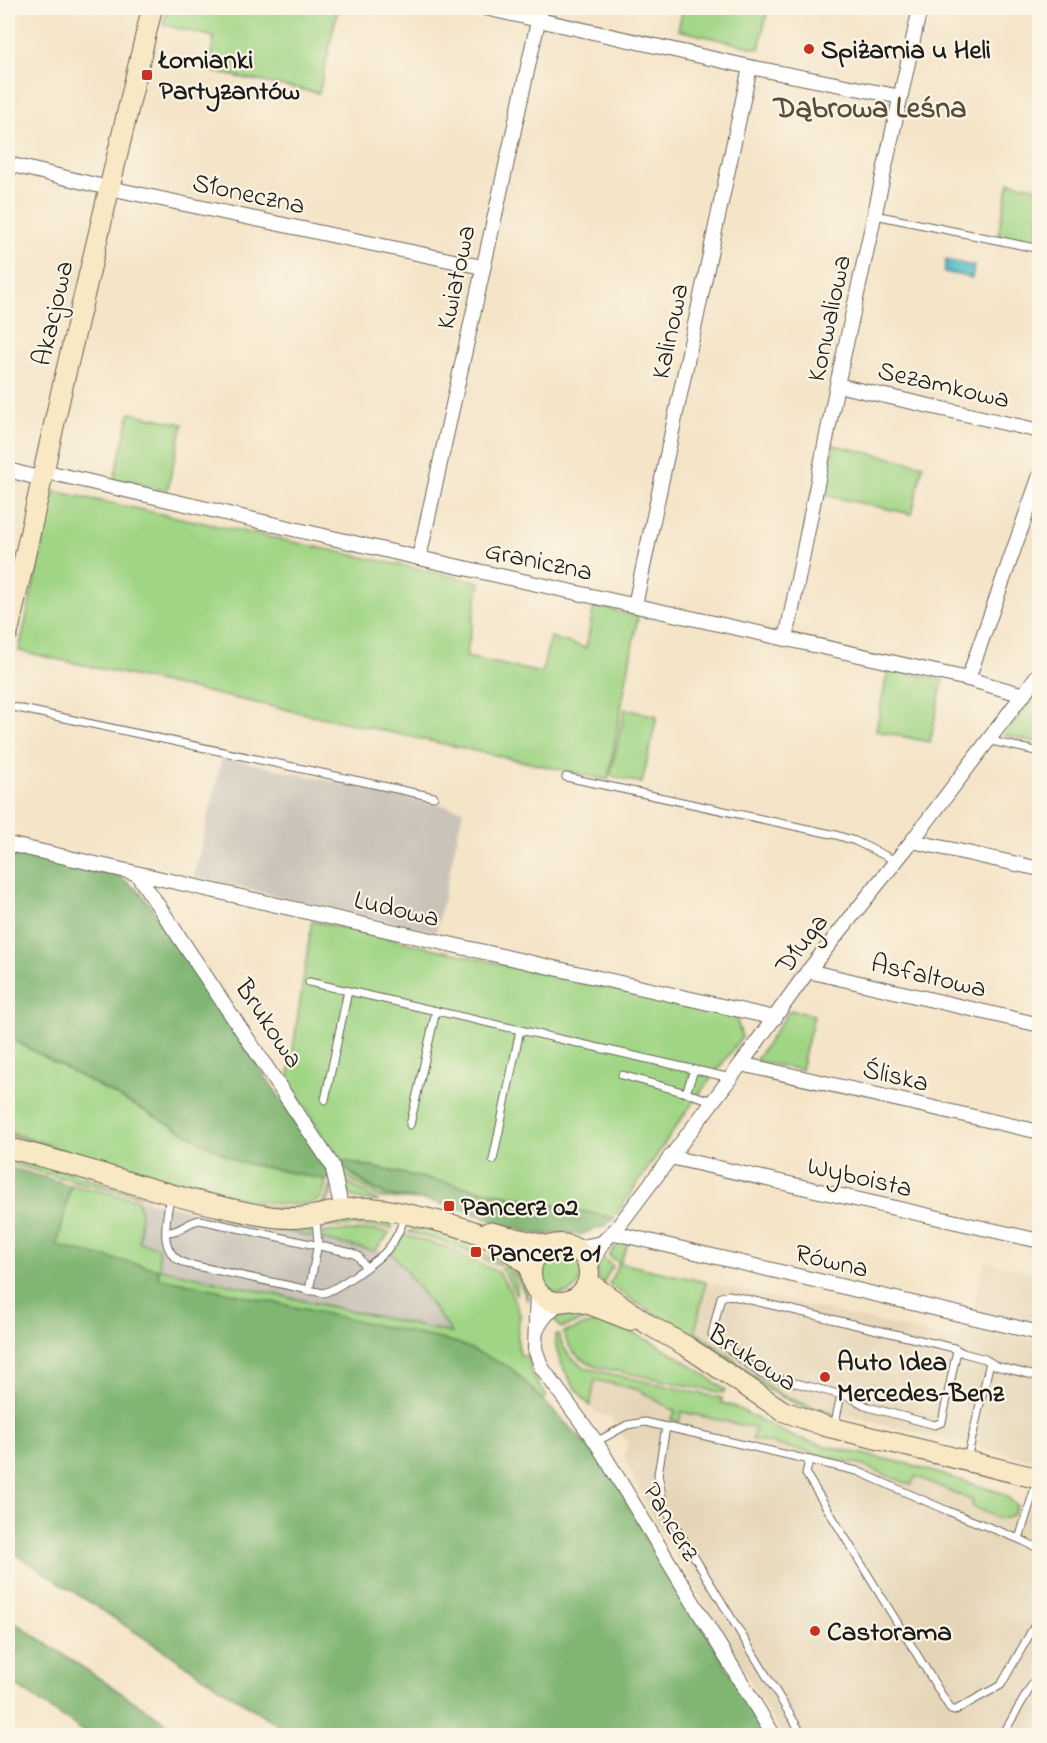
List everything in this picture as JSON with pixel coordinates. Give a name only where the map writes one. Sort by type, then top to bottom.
[{"type":"street","name":"Akacjowa","points":[[8,632],[152,8]]},
{"type":"street","points":[[486,8],[539,13],[750,67],[901,97]]},
{"type":"street","name":"Konwaliowa","points":[[786,639],[837,385],[920,8]]},
{"type":"street","name":"Kwiatowa","points":[[419,558],[539,13]]},
{"type":"street","name":"Kalinowa","points":[[634,605],[750,67]]},
{"type":"street","name":"Słoneczna","points":[[8,164],[109,188],[482,267]]},
{"type":"street","name":"Sezamkowa","points":[[837,385],[1040,431]]},
{"type":"street","name":"Graniczna","points":[[8,470],[43,475],[634,605],[968,680],[1024,695]]},
{"type":"street","points":[[968,680],[1040,475]]},
{"type":"street","name":"Długa","points":[[588,1275],[602,1243],[615,1231],[731,1078],[808,971],[912,841],[1040,672]]},
{"type":"street","points":[[912,841],[1040,869]]},
{"type":"street","name":"Ludowa","points":[[8,844],[775,1018]]},
{"type":"street","name":"Brukowa","points":[[137,873],[332,1165],[342,1210]]},
{"type":"street","name":"Asfaltowa","points":[[808,971],[1040,1025]]},
{"type":"street","name":"Śliska","points":[[741,1064],[1040,1132]]},
{"type":"street","points":[[8,1141],[39,1155]]},
{"type":"street","points":[[8,1148],[170,1194],[218,1206],[289,1219],[342,1210],[375,1208],[506,1235],[547,1246]]},
{"type":"street","name":"Wyboista","points":[[670,1157],[1040,1241]]},
{"type":"street","points":[[474,1230],[510,1250],[531,1268]]},
{"type":"street","name":"Równa","points":[[615,1231],[619,1234],[1040,1333]]},
{"type":"street","points":[[564,1301],[547,1299],[537,1291],[531,1278],[531,1268],[535,1257],[547,1246],[559,1243],[576,1248],[602,1243]]},
{"type":"street","points":[[536,1332],[547,1313],[581,1293],[588,1275],[585,1257],[576,1248]]},
{"type":"street","name":"Brukowa","points":[[588,1275],[649,1325],[686,1346],[783,1412],[834,1428],[1039,1478]]},
{"type":"street","name":"Pancerz","points":[[537,1291],[535,1349],[542,1368],[596,1442],[774,1736]]},
{"type":"street","name":"Brukowa","points":[[564,1301],[589,1304],[649,1325]]},
{"type":"lane","points":[[875,215],[1040,249]]},
{"type":"lane","points":[[8,706],[434,797]]},
{"type":"lane","points":[[987,740],[1040,752]]},
{"type":"lane","points":[[566,777],[836,835],[855,841],[896,861]]},
{"type":"lane","points":[[309,982],[731,1078]]},
{"type":"lane","points":[[325,1100],[348,990]]},
{"type":"lane","points":[[410,1125],[436,1011]]},
{"type":"lane","points":[[493,1160],[520,1030]]},
{"type":"lane","points":[[686,1093],[694,1070]]},
{"type":"lane","points":[[622,1075],[713,1101]]},
{"type":"lane","points":[[170,1194],[165,1240],[173,1257],[182,1263],[327,1293],[390,1247],[406,1214]]},
{"type":"lane","points":[[309,1291],[317,1246],[316,1216]]},
{"type":"lane","points":[[166,1232],[176,1232],[200,1220],[355,1254],[365,1267]]},
{"type":"lane","points":[[957,1350],[942,1422],[935,1425],[868,1407],[850,1397],[761,1374],[712,1334],[721,1297],[729,1295],[957,1350],[996,1366],[1040,1377]]},
{"type":"lane","points":[[967,1460],[990,1362]]},
{"type":"lane","points":[[834,1428],[841,1395]]},
{"type":"lane","points":[[596,1442],[636,1422],[645,1422],[857,1471],[1040,1549]]},
{"type":"lane","points":[[666,1427],[658,1474],[664,1507],[803,1736]]},
{"type":"lane","points":[[808,1460],[806,1474],[951,1710],[954,1711],[1000,1684],[1040,1616]]},
{"type":"lane","points":[[1019,1539],[1039,1478]]},
{"type":"lane","points":[[1002,1736],[1040,1671]]},
{"type":"shaded area","points":[[222,757],[463,810],[436,932],[194,877]]},
{"type":"shaded area","points":[[137,1199],[395,1255],[453,1333],[159,1269],[139,1242],[141,1214]]},
{"type":"shaded area","points":[[985,1261],[1039,1274],[1039,1327],[972,1311]]},
{"type":"shaded area","points":[[619,1262],[959,1341],[964,1322],[1039,1340],[1039,1461],[817,1409],[781,1395],[616,1271]]},
{"type":"shaded area","points":[[595,1371],[723,1398],[722,1402],[733,1405],[791,1436],[908,1464],[1002,1493],[1016,1504],[1039,1510],[1039,1735],[782,1735],[649,1510],[624,1457],[628,1443],[610,1417],[597,1413],[588,1404]]},
{"type":"green space","points":[[167,8],[338,8],[319,93],[208,71],[214,37],[163,25]]},
{"type":"green space","points":[[683,8],[768,8],[759,49],[678,30]]},
{"type":"green space","points":[[1009,182],[1039,188],[1039,243],[998,235]]},
{"type":"green space","points":[[130,413],[183,424],[167,491],[114,479]]},
{"type":"green space","points":[[834,445],[923,465],[912,514],[823,495]]},
{"type":"green space","points":[[54,491],[480,582],[466,657],[542,673],[550,637],[586,648],[594,606],[638,616],[608,780],[19,651]]},
{"type":"green space","points":[[888,669],[943,680],[930,742],[876,731]]},
{"type":"green space","points":[[1039,689],[1039,743],[1004,735]]},
{"type":"green space","points":[[625,709],[657,716],[642,783],[610,776]]},
{"type":"green space","points":[[8,850],[118,875],[141,893],[328,1169],[330,1179],[239,1162],[8,1037]]},
{"type":"green space","points":[[312,921],[736,1017],[742,1037],[686,1112],[614,1218],[339,1160],[366,1185],[386,1195],[425,1200],[380,1198],[341,1175],[336,1161],[338,1159],[288,1082]]},
{"type":"green space","points":[[790,1010],[814,1015],[801,1070],[755,1061]]},
{"type":"green space","points":[[8,1037],[239,1162],[326,1180],[323,1196],[303,1204],[268,1203],[223,1195],[119,1167],[8,1131]]},
{"type":"green space","points":[[8,1133],[167,1184],[259,1206],[295,1209],[319,1205],[327,1197],[329,1186],[331,1186],[331,1193],[324,1204],[308,1211],[258,1208],[114,1172],[61,1155],[8,1135]]},
{"type":"green space","points":[[8,1153],[150,1197],[73,1181],[8,1163]]},
{"type":"green space","points":[[338,1160],[614,1218],[605,1226],[579,1235],[533,1233],[509,1227],[462,1209],[425,1200],[387,1195],[371,1187],[346,1169]]},
{"type":"green space","points":[[8,1167],[71,1185],[57,1246],[159,1269],[158,1277],[458,1343],[511,1368],[602,1460],[768,1735],[293,1735],[8,1549]]},
{"type":"green space","points":[[348,1182],[379,1202],[353,1197],[343,1183]]},
{"type":"green space","points":[[71,1185],[137,1199],[141,1214],[139,1242],[158,1247],[160,1269],[452,1333],[395,1256],[390,1254],[404,1235],[445,1247],[498,1272],[509,1288],[520,1314],[517,1338],[520,1355],[528,1356],[532,1373],[547,1396],[543,1400],[511,1368],[158,1277],[159,1270],[57,1246]]},
{"type":"green space","points":[[361,1216],[389,1219],[392,1229],[372,1226],[323,1227],[324,1223]]},
{"type":"green space","points":[[224,1218],[293,1231],[311,1231],[312,1237]]},
{"type":"green space","points":[[422,1226],[458,1239],[456,1242],[474,1250],[473,1253],[478,1254],[479,1252],[502,1263],[496,1265],[444,1242],[408,1232]]},
{"type":"green space","points":[[373,1230],[390,1233],[375,1251],[323,1240],[323,1232]]},
{"type":"green space","points":[[618,1242],[628,1244],[620,1263],[706,1282],[695,1331],[781,1395],[831,1412],[830,1415],[802,1407],[766,1389],[694,1335],[636,1303],[609,1284],[619,1263],[609,1256]]},
{"type":"green space","points":[[560,1252],[575,1258],[581,1273],[575,1288],[560,1294],[545,1288],[539,1273],[545,1258]]},
{"type":"green space","points":[[601,1257],[613,1266],[603,1286],[598,1279],[597,1272]]},
{"type":"green space","points":[[512,1261],[524,1275],[528,1301],[511,1264]]},
{"type":"green space","points":[[507,1265],[517,1286],[516,1294],[500,1268]]},
{"type":"green space","points":[[576,1309],[591,1311],[586,1320],[561,1328],[555,1320],[562,1314]]},
{"type":"green space","points":[[598,1321],[633,1333],[665,1349],[696,1368],[725,1390],[723,1393],[597,1367],[585,1361],[572,1350],[563,1333]]},
{"type":"green space","points":[[558,1334],[569,1355],[589,1369],[722,1398],[721,1403],[733,1406],[791,1436],[908,1464],[1002,1493],[1017,1505],[1014,1513],[1007,1518],[998,1518],[971,1506],[973,1501],[916,1476],[911,1485],[859,1464],[752,1439],[755,1428],[682,1412],[679,1422],[671,1420],[676,1412],[639,1390],[595,1380],[590,1406],[571,1382],[561,1364],[555,1335]]},
{"type":"green space","points":[[8,1618],[185,1735],[89,1735],[8,1680]]},
{"type":"water","points":[[946,260],[974,266],[972,278],[944,272]]},
{"type":"place","name":"Spiżarnia u Heli","points":[[809,49]]},
{"type":"place","name":"Łomianki Partyzantów","points":[[147,75]]},
{"type":"place","name":"Pancerz 02","points":[[449,1206]]},
{"type":"place","name":"Pancerz 01","points":[[476,1252]]},
{"type":"place","name":"Auto Idea Mercedes-Benz","points":[[825,1377]]},
{"type":"place","name":"Castorama","points":[[815,1631]]},
{"type":"district","name":"Dąbrowa Leśna","points":[[870,107]]}]
